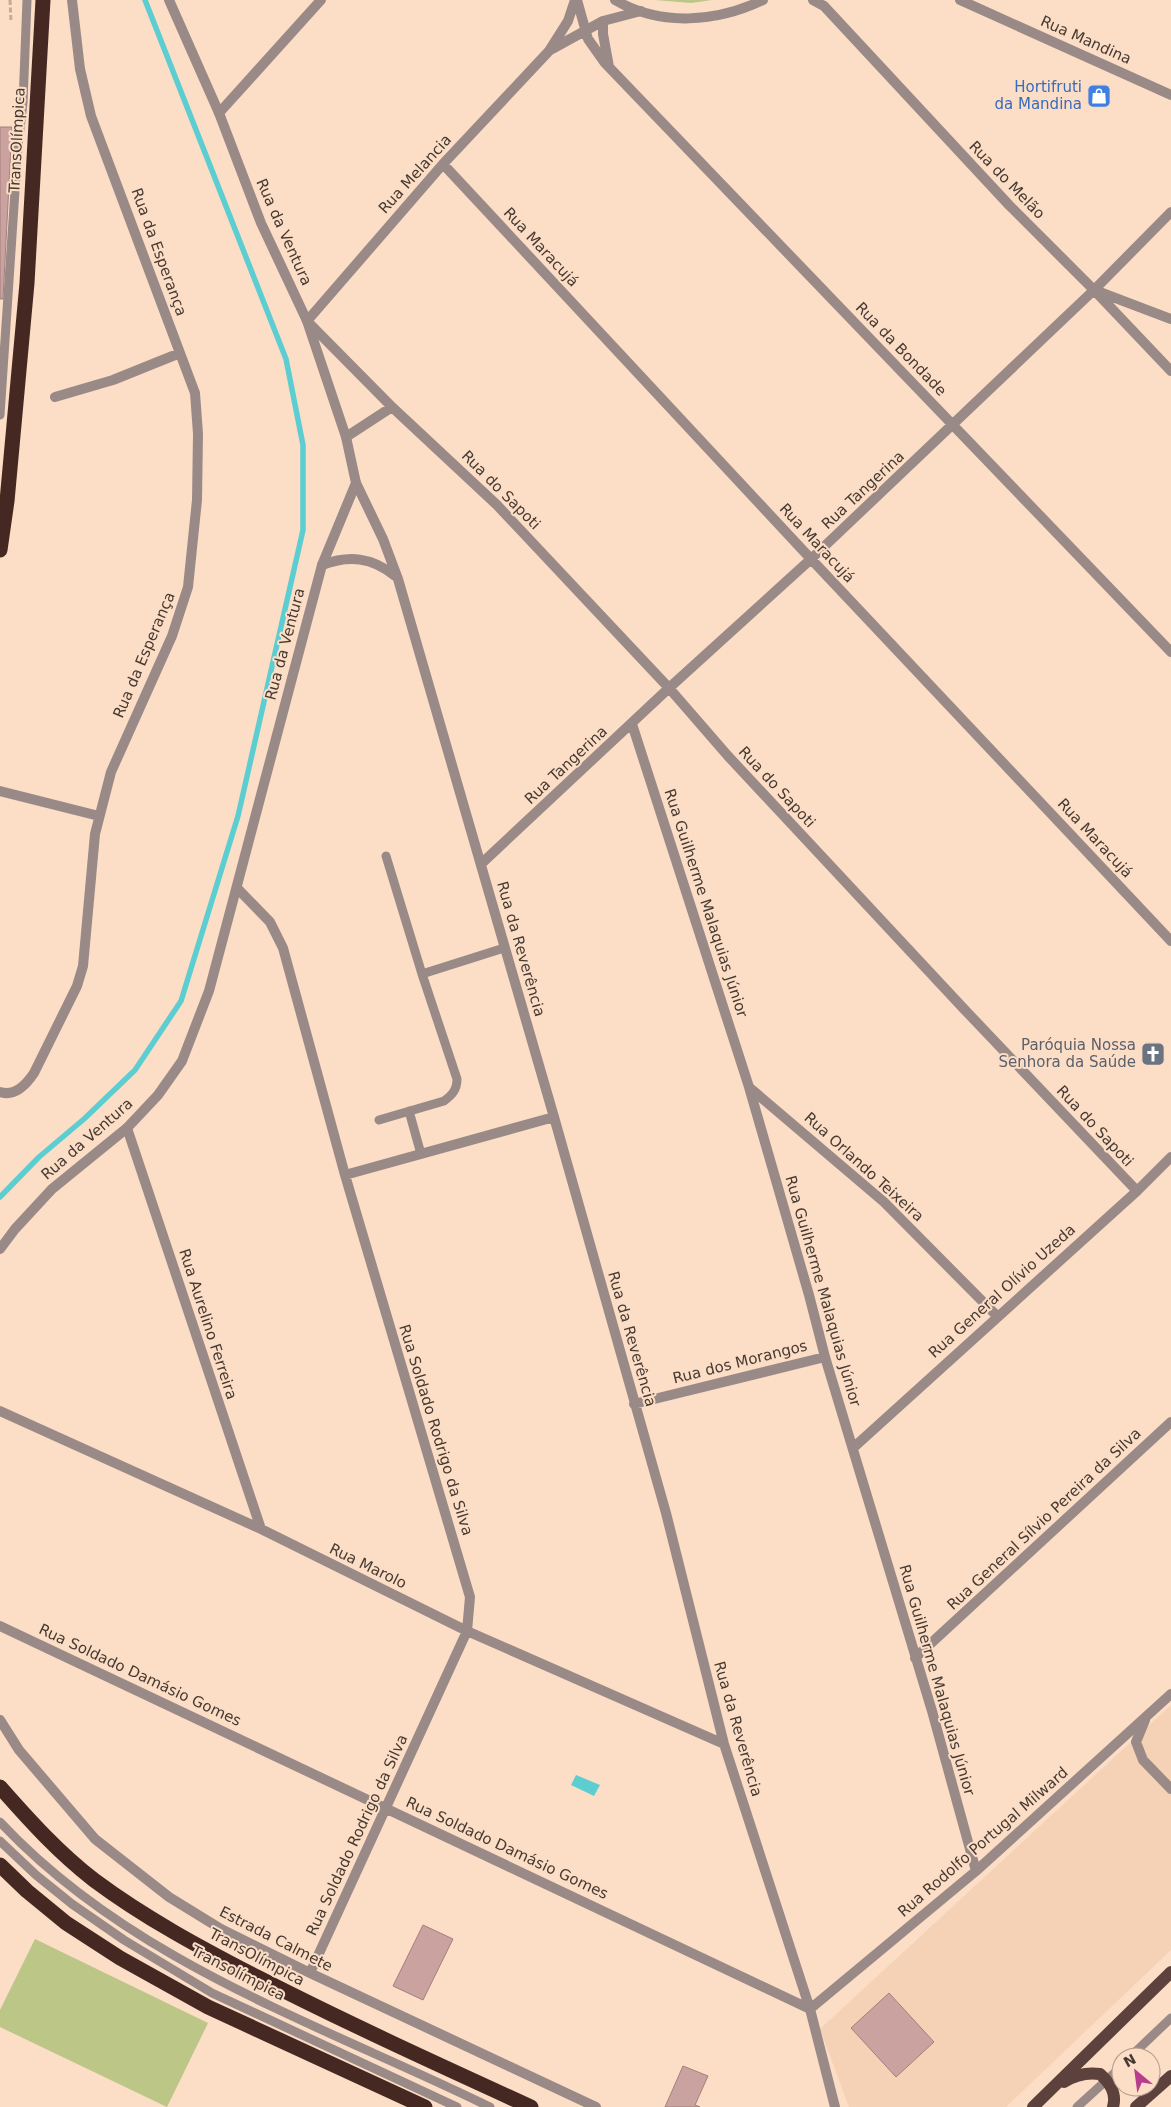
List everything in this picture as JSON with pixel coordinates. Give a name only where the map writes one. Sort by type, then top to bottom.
[{"type":"highway","name":"TransOlímpica","points":[[0,550],[16,414],[27,283],[43,3]]},
{"type":"highway","name":"TransOlímpica","points":[[0,1787],[47,1840],[94,1879],[144,1914],[202,1948],[329,2014],[531,2107]]},
{"type":"highway","points":[[0,1865],[27,1891],[66,1923],[120,1958],[208,2007],[426,2107]]},
{"type":"main road","points":[[1033,2107],[1171,1972]]},
{"type":"main road","points":[[1051,2090],[1071,2078],[1088,2073],[1100,2074],[1113,2090],[1114,2107]]},
{"type":"main road","points":[[1136,2107],[1171,2076]]},
{"type":"street","name":"Rua da Esperança","points":[[0,1092],[7,1095],[27,1084],[76,986],[83,966],[87,940],[92,859],[99,816],[110,772],[172,636],[188,587],[197,500],[198,434],[195,393],[91,116],[80,69],[72,0]]},
{"type":"street","name":"Rua da Ventura","points":[[0,1249],[15,1229],[52,1189],[127,1128],[158,1094],[182,1061],[209,991],[238,889],[322,565],[356,484],[346,437],[307,321],[261,223],[219,113],[169,0]]},
{"type":"street","points":[[219,113],[321,0]]},
{"type":"street","name":"Rua da Bondade","points":[[576,0],[585,30],[594,50],[610,68],[1171,652]]},
{"type":"street","name":"Rua Melancia","points":[[307,321],[443,164],[549,51],[568,21],[576,0]]},
{"type":"street","points":[[615,0],[641,11],[665,17],[690,19],[740,11],[763,0]]},
{"type":"street","name":"Rua do Melão","points":[[813,0],[822,3],[1009,206],[1094,290],[1171,371]]},
{"type":"street","name":"Rua Mandina","points":[[960,0],[1171,95]]},
{"type":"street","name":"Rua Melancia","points":[[549,51],[603,21],[641,11]]},
{"type":"street","points":[[603,21],[603,34],[610,68]]},
{"type":"street","name":"Rua Maracujá","points":[[443,164],[811,559],[1171,941]]},
{"type":"street","name":"Rua Tangerina","points":[[481,864],[953,425],[1094,290],[1171,212]]},
{"type":"street","points":[[1094,290],[1171,319]]},
{"type":"street","name":"Rua do Sapoti","points":[[307,321],[392,407],[497,505],[669,688],[735,763],[1136,1191]]},
{"type":"street","points":[[55,397],[113,380],[180,353]]},
{"type":"street","points":[[346,437],[392,407]]},
{"type":"street","name":"Rua da Reverência","points":[[356,484],[383,539],[398,578],[666,1513],[724,1744],[810,2009],[835,2107]]},
{"type":"street","points":[[322,565],[337,559],[354,558],[370,560],[398,578]]},
{"type":"street","name":"Rua Guilherme Malaquias Júnior","points":[[632,724],[749,1087],[807,1286],[825,1357],[915,1658],[976,1871]]},
{"type":"street","points":[[0,790],[99,816]]},
{"type":"street","name":"Rua Soldado Rodrigo da Silva","points":[[238,889],[270,922],[284,948],[345,1176],[470,1597],[466,1631],[310,1973]]},
{"type":"street","name":"Rua Orlando Teixeira","points":[[749,1087],[884,1202],[997,1316]]},
{"type":"street","points":[[345,1176],[554,1117]]},
{"type":"street","name":"Rua Aurelino Ferreira","points":[[127,1128],[261,1530]]},
{"type":"street","name":"Rua General Olívio Uzeda","points":[[853,1448],[1171,1157]]},
{"type":"street","name":"Rua dos Morangos","points":[[634,1404],[825,1357]]},
{"type":"street","name":"Rua Marolo","points":[[0,1411],[261,1530],[466,1631],[724,1744]]},
{"type":"street","name":"Rua General Sílvio Pereira da Silva","points":[[915,1658],[1171,1422]]},
{"type":"street","name":"Rua Soldado Damásio Gomes","points":[[0,1626],[810,2009]]},
{"type":"street","name":"Rua Rodolfo Portugal Milward","points":[[810,2009],[976,1871],[1171,1694]]},
{"type":"street","points":[[1146,1718],[1136,1742],[1143,1760],[1171,1789]]},
{"type":"street","name":"Estrada Calmete","points":[[0,1720],[19,1750],[95,1839],[169,1897],[221,1929],[310,1973],[596,2107]]},
{"type":"lane","name":"Transolímpica","points":[[0,416],[17,156],[23,103],[27,0]]},
{"type":"lane","points":[[379,1120],[444,1101],[450,1097],[457,1087],[457,1079],[386,856]]},
{"type":"lane","points":[[422,974],[504,948]]},
{"type":"lane","points":[[409,1111],[421,1154]]},
{"type":"lane","name":"Transolímpica","points":[[0,1822],[38,1861],[88,1900],[180,1959],[228,1986],[296,2019],[490,2107]]},
{"type":"lane","name":"Transolímpica","points":[[0,1841],[72,1904],[124,1940],[212,1993],[458,2107]]},
{"type":"lane","points":[[1141,2047],[1171,2018]]},
{"type":"lane","points":[[1078,2107],[1111,2076]]},
{"type":"path","points":[[10,0],[12,29]]},
{"type":"shaded area","points":[[1171,1705],[1171,1950],[1006,2107],[849,2107],[820,2029]]},
{"type":"green space","points":[[655,0],[712,0],[691,3]]},
{"type":"green space","points":[[35,1939],[208,2023],[167,2107],[0,2027],[0,2010]]},
{"type":"water","points":[[576,1775],[600,1785],[594,1796],[571,1785]]},
{"type":"building","points":[[0,127],[12,127],[3,299],[0,299]]},
{"type":"building","points":[[423,1925],[453,1939],[423,2000],[393,1986]]},
{"type":"building","points":[[889,1993],[934,2042],[896,2077],[851,2028]]},
{"type":"building","points":[[683,2066],[708,2076],[695,2105],[700,2107],[665,2107]]},
{"type":"waterway","points":[[0,1197],[39,1157],[84,1119],[135,1070],[181,1001],[238,816],[303,530],[303,445],[286,359],[145,0]]},
{"type":"place","name":"Hortifruti da Mandina","points":[[1099,96]]},
{"type":"place","name":"Paróquia Nossa Senhora da Saúde","points":[[1153,1054]]}]
